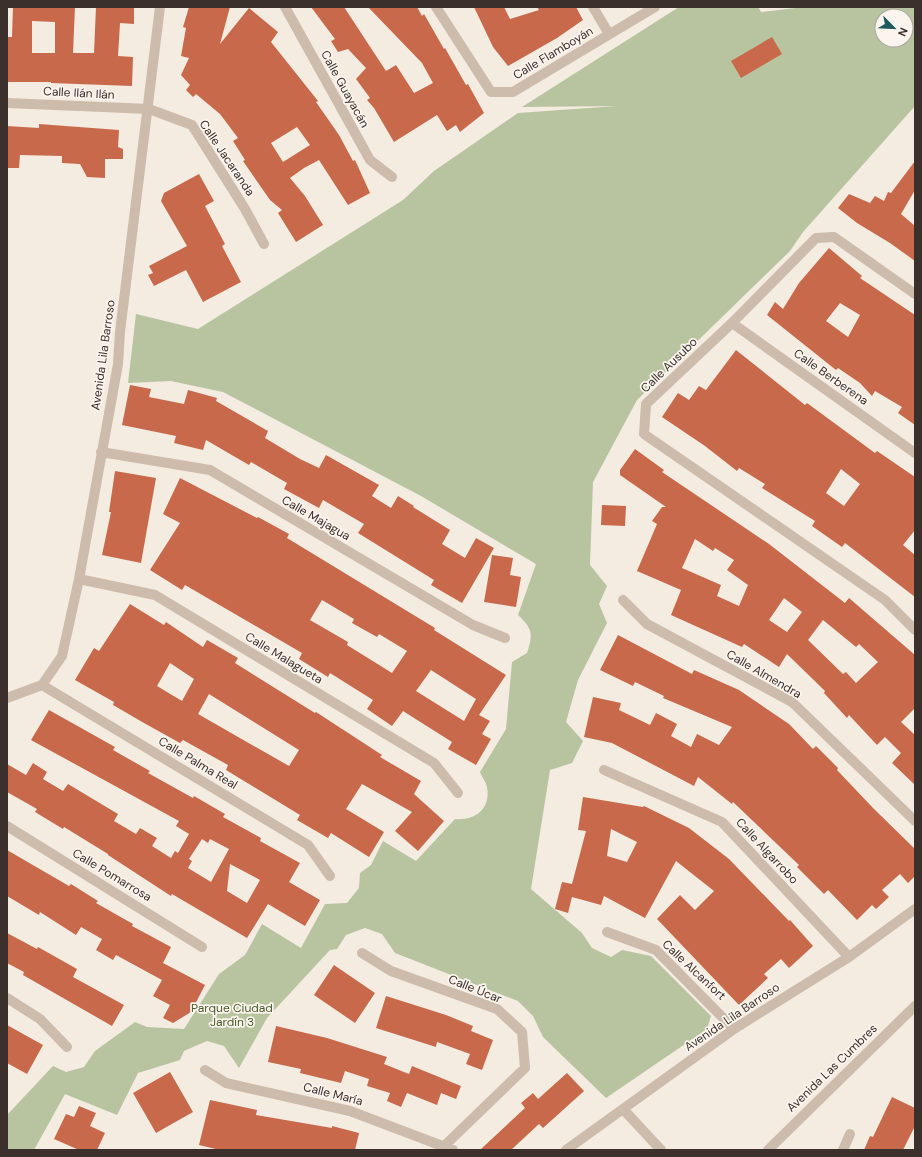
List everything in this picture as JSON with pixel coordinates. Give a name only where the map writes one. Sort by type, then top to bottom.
[{"type":"street","name":"Avenida Lila Barroso","points":[[42,685],[62,656],[79,579],[118,364],[120,332],[149,109],[160,7]]},
{"type":"street","name":"Calle Guayacán","points":[[285,7],[370,160],[392,177]]},
{"type":"street","name":"Calle Flamboyán","points":[[436,7],[491,92],[513,92],[610,34]]},
{"type":"street","points":[[593,7],[610,34],[655,7]]},
{"type":"street","name":"Calle Ilán Ilán","points":[[7,102],[149,109]]},
{"type":"street","name":"Calle Jacaranda","points":[[149,109],[192,125],[245,209],[264,244]]},
{"type":"street","name":"Calle Ausubo","points":[[915,294],[834,237],[816,238],[732,323],[646,404],[644,434],[885,600],[915,630]]},
{"type":"street","name":"Calle Berberena","points":[[732,323],[915,453]]},
{"type":"street","name":"Calle Majagua","points":[[101,452],[210,470],[473,625],[505,638]]},
{"type":"street","name":"Calle Malagueta","points":[[79,579],[155,595],[434,764],[458,793]]},
{"type":"street","name":"Calle Almendra","points":[[623,600],[647,624],[792,702],[915,821]]},
{"type":"street","points":[[7,698],[42,685]]},
{"type":"street","name":"Calle Palma Real","points":[[42,685],[308,845],[330,876]]},
{"type":"street","name":"Calle Algarrobo","points":[[604,770],[722,822],[849,957]]},
{"type":"street","name":"Calle Pomarrosa","points":[[7,826],[202,947]]},
{"type":"street","name":"Avenida Lila Barroso","points":[[566,1150],[734,1029],[849,957],[915,909]]},
{"type":"street","name":"Calle Alcanfort","points":[[607,932],[656,950],[734,1029]]},
{"type":"street","name":"Calle Úcar","points":[[362,953],[391,971],[497,1009],[522,1032],[525,1068],[446,1149]]},
{"type":"street","points":[[7,998],[40,1018],[67,1047]]},
{"type":"street","name":"Avenida Las Cumbres","points":[[768,1150],[915,1006]]},
{"type":"street","name":"Calle María","points":[[205,1070],[226,1082],[350,1111],[446,1149]]},
{"type":"street","points":[[623,1109],[661,1150]]},
{"type":"street","points":[[843,1150],[850,1134]]},
{"type":"green space","name":"Parque Ciudad Jardín 3","points":[[679,7],[758,7],[761,12],[804,7],[915,7],[915,106],[803,232],[790,251],[637,400],[593,482],[590,565],[607,586],[599,604],[607,623],[578,680],[566,722],[583,741],[572,763],[550,770],[531,889],[582,933],[592,948],[611,957],[622,950],[651,956],[711,1016],[707,1029],[606,1098],[543,1037],[533,1016],[518,1001],[395,953],[382,934],[365,928],[346,935],[337,949],[330,950],[267,1018],[239,1068],[224,1046],[207,1041],[184,1051],[180,1060],[138,1073],[117,1115],[65,1094],[34,1150],[7,1150],[7,1115],[53,1066],[66,1072],[84,1067],[95,1051],[135,1022],[147,1027],[184,1029],[219,974],[245,955],[262,924],[301,948],[325,904],[347,903],[359,888],[360,873],[371,865],[383,841],[416,861],[455,819],[469,818],[480,812],[484,807],[488,795],[486,783],[480,772],[506,729],[512,662],[527,653],[531,636],[527,624],[518,615],[536,564],[421,496],[223,392],[171,381],[128,383],[136,314],[198,329],[403,200],[434,171],[518,113],[617,106],[522,107]]},
{"type":"building","points":[[13,7],[75,7],[73,53],[94,53],[96,7],[134,7],[134,24],[120,23],[118,56],[133,57],[132,86],[51,82],[8,82],[8,37],[12,37]],"holes":[[[32,21],[55,22],[55,53],[32,53]]]},
{"type":"building","points":[[189,7],[230,7],[220,44],[249,8],[278,32],[271,42],[318,101],[316,102],[339,135],[353,161],[355,160],[370,193],[348,205],[319,160],[304,168],[290,178],[305,196],[323,225],[296,242],[278,213],[282,210],[270,200],[243,161],[245,160],[233,141],[238,138],[220,114],[196,94],[193,97],[186,90],[190,85],[181,75],[189,58],[181,56],[186,28],[183,27]],"holes":[[[297,127],[310,145],[283,162],[271,143]]]},
{"type":"building","points":[[311,7],[344,7],[386,71],[396,65],[414,93],[433,83],[422,63],[368,7],[417,7],[422,16],[424,14],[466,85],[468,84],[484,113],[460,132],[456,125],[447,131],[437,115],[394,142],[374,108],[367,100],[370,98],[356,79],[366,68],[348,49],[338,52],[331,41],[335,39]]},
{"type":"building","points":[[474,7],[504,7],[510,19],[539,10],[537,7],[576,7],[583,20],[557,38],[508,66],[493,47]]},
{"type":"building","points":[[772,37],[782,54],[741,78],[731,61]]},
{"type":"building","points":[[39,124],[119,130],[118,147],[123,149],[123,159],[105,159],[105,178],[87,177],[80,164],[62,163],[62,156],[20,155],[19,168],[7,168],[7,126],[39,128]]},
{"type":"building","points":[[915,161],[915,190],[901,214],[915,226],[915,261],[890,243],[857,223],[838,208],[849,194],[870,203],[875,196],[884,201],[888,192],[891,193]]},
{"type":"building","points":[[199,174],[214,201],[205,206],[225,244],[222,246],[241,282],[203,302],[186,270],[154,286],[148,275],[153,273],[149,266],[187,246],[161,201],[164,193]]},
{"type":"building","points":[[829,248],[862,276],[860,278],[915,315],[915,425],[898,413],[902,407],[875,391],[872,396],[860,383],[838,368],[836,370],[767,315],[775,302],[783,309],[799,283]],"holes":[[[840,303],[860,315],[848,337],[826,321]]]},
{"type":"building","points":[[736,350],[805,405],[807,403],[875,453],[877,451],[915,477],[915,530],[903,545],[915,555],[915,597],[845,543],[842,547],[812,526],[815,521],[762,488],[765,484],[739,468],[737,471],[705,446],[662,417],[678,393],[689,400],[699,386],[706,390]],"holes":[[[841,469],[860,484],[844,506],[826,493]]]},
{"type":"building","points":[[130,385],[151,389],[149,397],[184,404],[188,390],[217,398],[216,401],[268,431],[265,438],[300,459],[319,468],[326,455],[379,485],[372,496],[391,508],[398,496],[414,506],[413,507],[450,530],[442,544],[465,558],[476,538],[494,548],[462,603],[431,585],[434,580],[358,533],[364,524],[323,500],[319,508],[284,489],[287,483],[251,462],[249,465],[206,440],[203,450],[174,443],[176,436],[122,425]]},
{"type":"building","points":[[635,449],[664,470],[662,472],[769,544],[845,603],[849,598],[915,655],[915,708],[901,722],[915,735],[915,785],[892,763],[901,753],[885,737],[877,745],[849,715],[847,718],[824,693],[825,691],[787,654],[779,667],[744,644],[742,647],[671,615],[681,590],[637,571],[657,524],[652,521],[662,507],[666,507],[620,475],[620,470]],"holes":[[[695,539],[713,551],[715,548],[734,560],[727,570],[748,585],[739,606],[717,596],[721,585],[682,568]],[[784,598],[802,612],[787,632],[769,620]],[[823,620],[856,647],[859,644],[878,662],[856,683],[846,672],[843,674],[808,640]]]},
{"type":"building","points":[[115,471],[156,478],[141,563],[102,555],[111,512],[109,512]]},
{"type":"building","points":[[180,478],[289,534],[287,538],[435,628],[434,630],[506,675],[479,715],[490,721],[482,734],[491,739],[476,765],[448,749],[452,742],[403,711],[392,726],[367,709],[373,700],[330,673],[328,677],[299,659],[302,653],[185,585],[182,590],[150,570],[180,523],[163,514]],"holes":[[[322,600],[354,619],[352,623],[377,637],[379,634],[407,651],[392,673],[347,645],[348,642],[310,620]],[[431,670],[476,699],[464,721],[416,691]]]},
{"type":"building","points":[[602,505],[626,506],[625,526],[601,525]]},
{"type":"building","points":[[492,555],[513,558],[510,575],[521,577],[516,607],[484,602]]},
{"type":"building","points":[[130,604],[164,625],[166,622],[203,647],[207,640],[238,658],[235,663],[315,713],[316,712],[382,755],[380,757],[421,781],[414,794],[444,821],[418,851],[395,831],[412,812],[362,784],[346,809],[384,832],[369,857],[331,833],[328,838],[297,820],[300,815],[226,770],[228,765],[183,740],[180,743],[144,723],[113,705],[114,702],[75,680],[94,648],[99,651]],"holes":[[[170,663],[194,679],[182,701],[157,686]],[[209,694],[299,750],[289,766],[198,714]]]},
{"type":"building","points":[[618,635],[692,674],[694,670],[739,690],[789,724],[813,749],[816,746],[838,768],[837,770],[873,808],[915,849],[915,876],[908,883],[900,874],[882,890],[889,897],[876,909],[872,905],[857,920],[828,890],[824,894],[797,867],[799,865],[733,802],[732,804],[698,777],[694,786],[612,743],[584,737],[593,697],[621,703],[619,710],[650,725],[656,713],[677,724],[671,736],[691,747],[697,734],[719,745],[732,727],[663,698],[664,696],[635,682],[633,686],[600,670]]},
{"type":"building","points":[[49,710],[115,747],[113,750],[150,771],[148,773],[193,798],[194,796],[225,814],[223,817],[261,838],[260,841],[300,863],[289,882],[320,900],[305,926],[268,904],[247,938],[172,894],[171,896],[108,854],[64,827],[63,829],[35,812],[37,809],[7,792],[7,764],[26,775],[33,763],[47,772],[43,779],[63,791],[68,784],[118,814],[114,821],[136,834],[140,828],[157,838],[152,846],[171,858],[175,851],[178,853],[189,834],[176,826],[179,821],[31,740]],"holes":[[[202,839],[208,843],[210,839],[229,849],[211,882],[188,868],[192,861],[189,859]],[[230,864],[260,880],[247,903],[227,891]]]},
{"type":"building","points":[[583,797],[644,806],[689,828],[729,859],[789,921],[790,920],[813,946],[789,968],[781,959],[764,974],[768,978],[739,1005],[657,919],[680,895],[695,910],[714,891],[676,861],[645,918],[604,896],[601,905],[572,897],[568,913],[555,909],[562,882],[572,884],[586,831],[578,830]],"holes":[[[611,829],[637,842],[627,862],[607,856]]]},
{"type":"building","points":[[7,850],[69,886],[71,884],[98,901],[96,903],[133,924],[132,926],[171,947],[163,963],[205,985],[191,1012],[173,1023],[163,1018],[170,1005],[153,996],[162,980],[116,955],[113,960],[96,950],[102,939],[81,927],[76,935],[40,912],[39,915],[7,896]]},
{"type":"building","points":[[7,933],[37,949],[38,947],[77,969],[73,977],[124,1005],[112,1026],[23,975],[24,972],[7,963]]},
{"type":"building","points":[[334,965],[375,993],[355,1023],[314,995]]},
{"type":"building","points":[[386,996],[446,1015],[473,1026],[471,1031],[493,1040],[482,1070],[466,1064],[470,1054],[437,1042],[436,1047],[376,1028]]},
{"type":"building","points":[[7,1025],[43,1045],[27,1074],[7,1063]]},
{"type":"building","points":[[276,1026],[327,1038],[387,1057],[384,1064],[409,1074],[412,1066],[461,1086],[456,1099],[441,1093],[437,1105],[407,1093],[401,1107],[387,1101],[390,1093],[367,1086],[369,1079],[345,1071],[341,1083],[300,1073],[301,1069],[268,1062]]},
{"type":"building","points":[[170,1072],[193,1112],[156,1133],[133,1093]]},
{"type":"building","points":[[567,1073],[584,1091],[543,1128],[539,1124],[511,1150],[480,1150],[525,1108],[521,1103],[533,1093],[538,1099]]},
{"type":"building","points":[[892,1097],[915,1108],[915,1126],[903,1150],[864,1150],[870,1136],[873,1137]]},
{"type":"building","points":[[210,1100],[257,1110],[256,1115],[332,1128],[332,1126],[359,1133],[355,1150],[220,1150],[199,1145]]},
{"type":"building","points":[[79,1106],[96,1113],[90,1126],[105,1133],[97,1150],[79,1150],[54,1139],[66,1114],[74,1117]]}]
